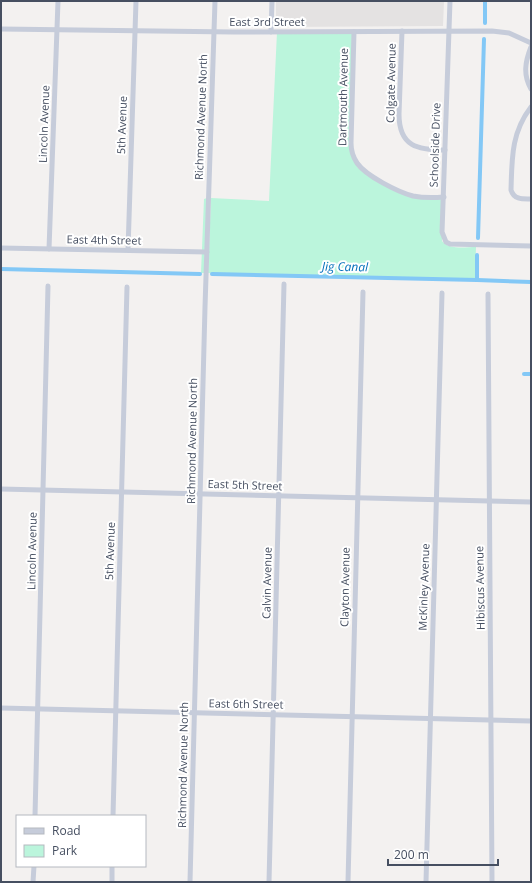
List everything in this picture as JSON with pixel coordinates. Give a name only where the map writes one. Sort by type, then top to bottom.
[{"type":"street","name":"Lincoln Avenue","points":[[50,248],[58,1]]},
{"type":"street","name":"5th Avenue","points":[[128,250],[136,1]]},
{"type":"street","name":"Richmond Avenue North","points":[[190,882],[215,1]]},
{"type":"street","points":[[271,32],[272,1]]},
{"type":"street","name":"Schoolside Drive","points":[[450,1],[442,232],[446,242],[458,245],[531,246]]},
{"type":"street","name":"East 3rd Street","points":[[1,29],[214,32],[492,31],[504,32],[531,43]]},
{"type":"street","name":"Dartmouth Avenue","points":[[354,32],[351,147],[358,165],[362,170],[392,188],[407,194],[444,197]]},
{"type":"street","name":"Colgate Avenue","points":[[402,32],[399,123],[402,133],[409,143],[416,147],[425,150],[445,150]]},
{"type":"street","points":[[531,47],[526,62],[526,72],[527,80],[531,89]]},
{"type":"street","points":[[531,107],[523,119],[514,140],[511,190],[514,196],[520,199],[531,199]]},
{"type":"street","name":"East 4th Street","points":[[1,248],[207,252]]},
{"type":"street","name":"Calvin Avenue","points":[[269,882],[284,284]]},
{"type":"street","name":"Lincoln Avenue","points":[[35,815],[48,286]]},
{"type":"street","name":"5th Avenue","points":[[113,815],[127,287]]},
{"type":"street","name":"Clayton Avenue","points":[[348,882],[363,292]]},
{"type":"street","name":"McKinley Avenue","points":[[426,882],[442,293]]},
{"type":"street","name":"Hibiscus Avenue","points":[[488,294],[492,882]]},
{"type":"street","name":"East 5th Street","points":[[1,490],[531,502]]},
{"type":"street","name":"East 6th Street","points":[[1,708],[531,721]]},
{"type":"street","points":[[33,882],[34,867]]},
{"type":"street","points":[[112,867],[112,882]]},
{"type":"shaded area","points":[[276,1],[444,1],[443,26],[279,27],[276,24]]},
{"type":"green space","points":[[277,32],[352,32],[351,155],[358,168],[394,191],[442,199],[442,241],[453,247],[476,247],[475,281],[208,273],[211,198],[269,201]]},
{"type":"green space","points":[[207,198],[204,273],[201,273],[204,199]]},
{"type":"waterway","name":"Jig Canal","points":[[485,1],[485,23]]},
{"type":"waterway","name":"Jig Canal","points":[[478,238],[484,39]]},
{"type":"waterway","name":"Jig Canal","points":[[212,274],[477,280],[477,255]]},
{"type":"waterway","name":"Jig Canal","points":[[1,269],[200,274]]},
{"type":"waterway","name":"Jig Canal","points":[[477,280],[531,282]]},
{"type":"waterway","points":[[524,374],[531,374]]}]
